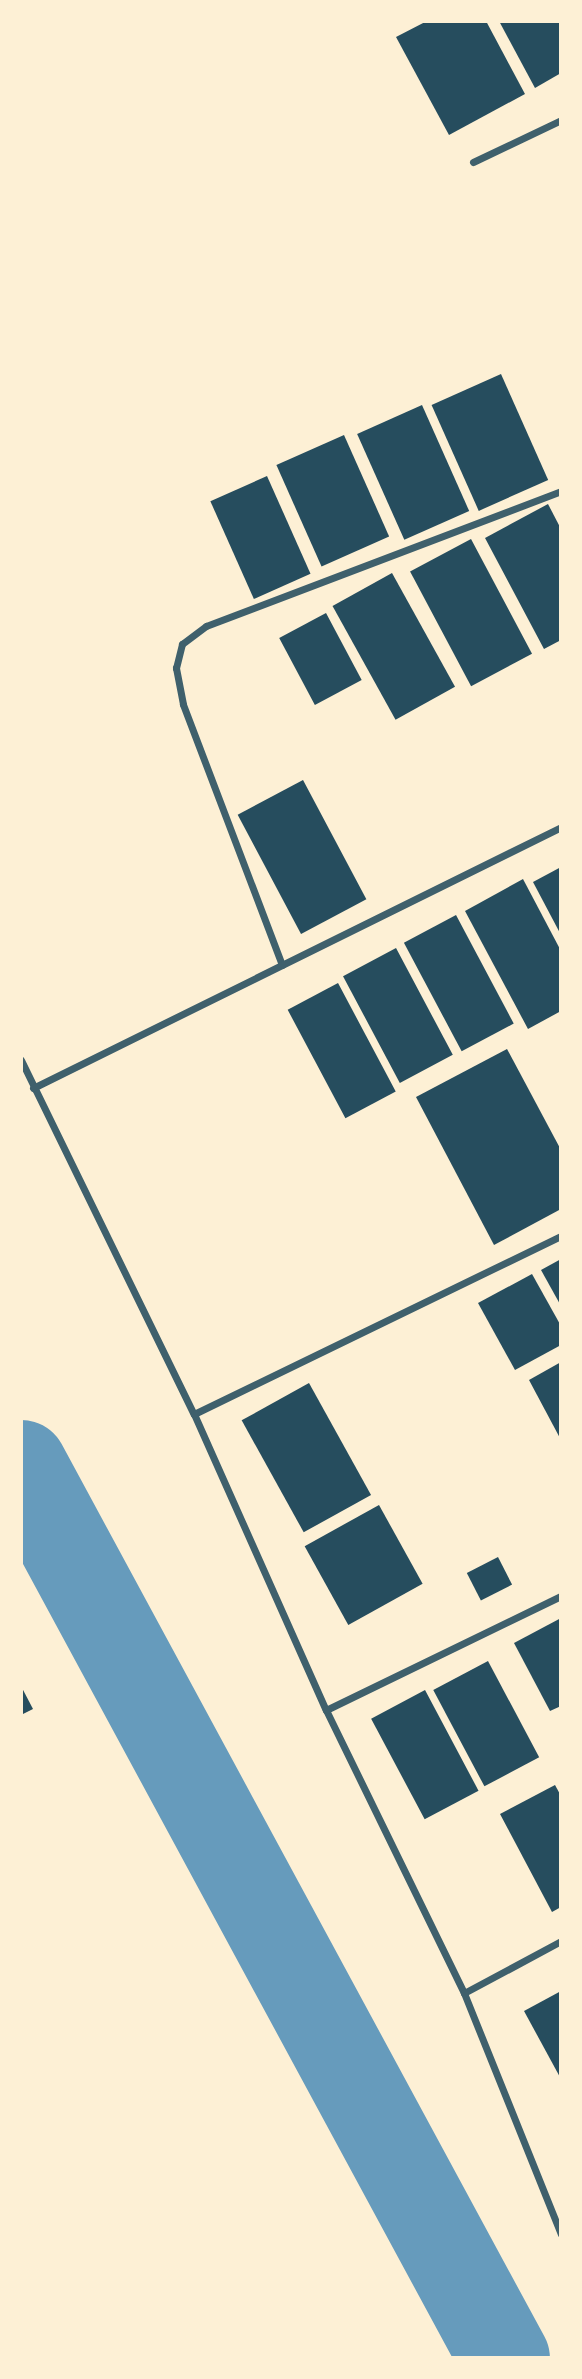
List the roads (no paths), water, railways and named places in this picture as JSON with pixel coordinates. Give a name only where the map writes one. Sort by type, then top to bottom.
[{"type":"street","points":[[473,162],[561,120]]},
{"type":"street","points":[[282,965],[183,704],[176,668],[182,644],[206,626],[561,491]]},
{"type":"street","points":[[33,1088],[561,827]]},
{"type":"street","points":[[21,1060],[194,1415],[326,1710],[464,1993],[561,2234]]},
{"type":"street","points":[[194,1415],[561,1236]]},
{"type":"street","points":[[326,1710],[561,1596]]},
{"type":"street","points":[[464,1993],[561,1941]]},
{"type":"waterway","points":[[21,1465],[504,2358]]}]
